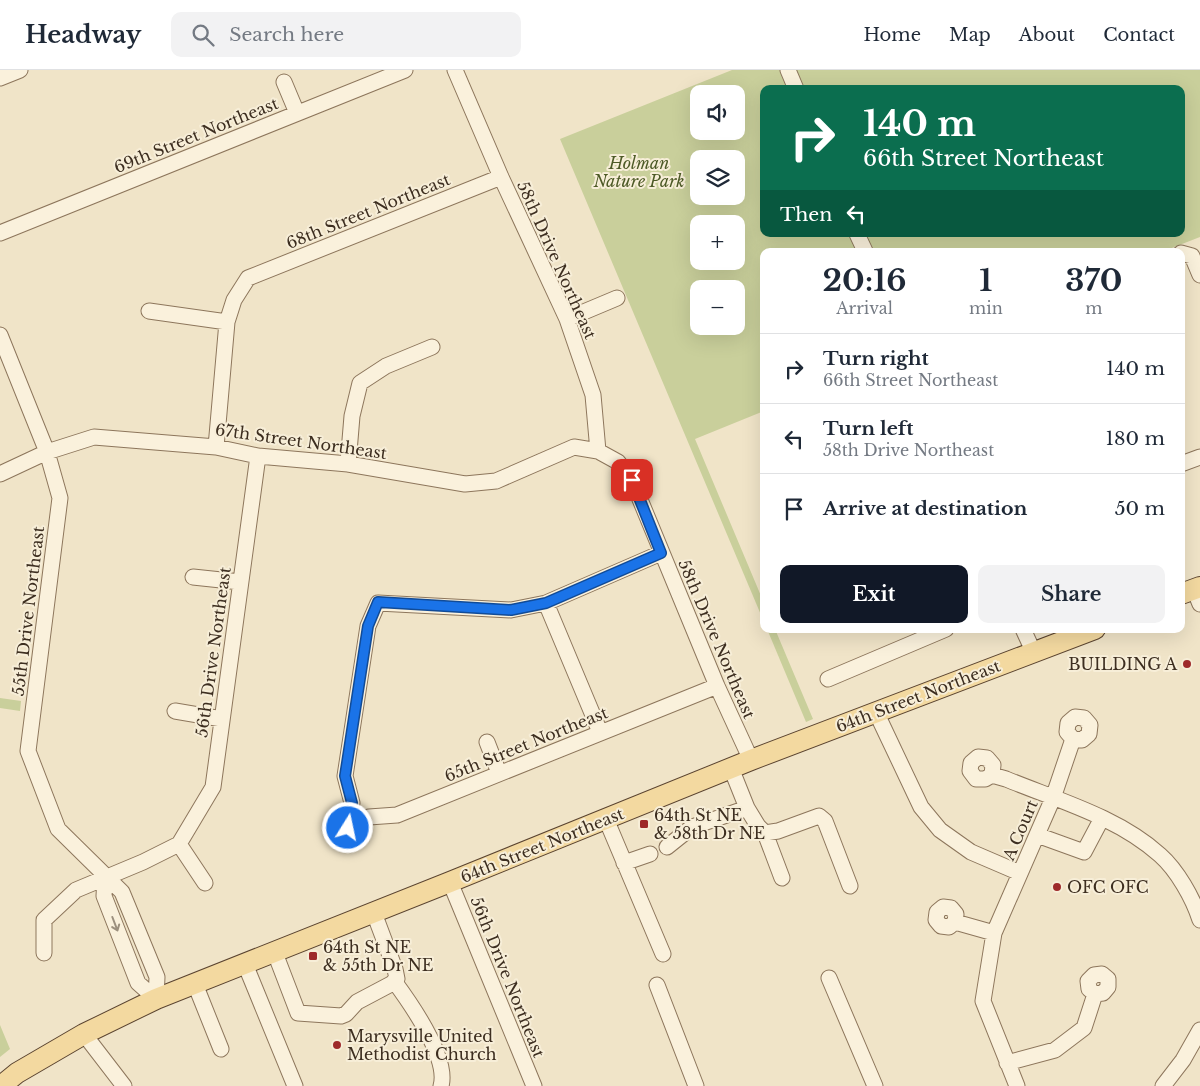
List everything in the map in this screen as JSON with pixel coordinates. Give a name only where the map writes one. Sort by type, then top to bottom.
[{"type":"main road","name":"64th Street Northeast","points":[[1,1086],[17,1073],[84,1034],[156,999],[275,953],[751,760],[1084,633]]},
{"type":"street","points":[[0,78],[20,70]]},
{"type":"street","name":"69th Street Northeast","points":[[0,233],[405,70]]},
{"type":"street","name":"58th Drive Northeast","points":[[455,70],[501,177],[567,319],[593,395],[598,451],[618,462],[632,480],[717,686],[751,760]]},
{"type":"street","points":[[788,70],[794,85]]},
{"type":"street","points":[[284,82],[297,113]]},
{"type":"street","name":"68th Street Northeast","points":[[228,322],[234,300],[248,278],[501,177]]},
{"type":"street","points":[[1185,254],[1192,256],[1200,275]]},
{"type":"street","points":[[567,319],[617,298]]},
{"type":"street","points":[[149,311],[228,322],[216,447]]},
{"type":"street","name":"55th Drive Northeast","points":[[0,335],[47,452],[60,498],[28,751],[58,829],[122,892],[157,977],[156,999]]},
{"type":"street","points":[[348,464],[352,416],[360,382],[386,366],[432,348]]},
{"type":"street","name":"67th Street Northeast","points":[[0,474],[47,452],[94,437],[216,447],[258,456],[348,464],[465,484],[496,481],[574,448],[598,451]]},
{"type":"street","name":"56th Drive Northeast","points":[[179,844],[213,787],[258,456]]},
{"type":"street","points":[[1185,463],[1200,457]]},
{"type":"street","points":[[600,732],[546,603],[661,553]]},
{"type":"street","points":[[193,577],[240,582]]},
{"type":"street","name":"65th Street Northeast","points":[[546,603],[511,610],[378,602],[368,626],[345,776],[352,803],[348,828],[369,817],[397,815],[717,686]]},
{"type":"street","points":[[828,679],[935,633]]},
{"type":"street","points":[[1025,633],[1034,653]]},
{"type":"street","points":[[175,712],[222,719]]},
{"type":"street","points":[[876,712],[921,807],[940,830],[971,852],[1020,873]]},
{"type":"street","name":"A Court","points":[[1017,1086],[983,1001],[994,932],[1053,798],[1073,739]]},
{"type":"street","points":[[487,742],[500,773]]},
{"type":"street","points":[[731,768],[747,808],[758,826],[765,833],[782,878]]},
{"type":"street","points":[[992,775],[1102,818],[1142,841],[1161,856],[1184,885],[1200,920]]},
{"type":"street","points":[[666,847],[692,827],[747,808]]},
{"type":"street","points":[[765,833],[778,831],[818,816],[825,821],[850,886]]},
{"type":"street","points":[[1037,836],[1084,852],[1102,818]]},
{"type":"street","points":[[606,819],[663,954]]},
{"type":"street","points":[[44,953],[44,920],[76,890],[143,862],[179,844],[205,883]]},
{"type":"street","points":[[624,863],[650,854]]},
{"type":"street","name":"56th Drive Northeast","points":[[450,882],[534,1086]]},
{"type":"street","points":[[275,953],[298,1013],[341,1016],[346,1014],[357,1002],[397,979],[374,913]]},
{"type":"street","points":[[955,922],[994,932]]},
{"type":"street","points":[[245,964],[295,1086]]},
{"type":"street","points":[[829,978],[875,1086]]},
{"type":"street","points":[[394,981],[411,1004],[429,1036],[443,1072],[441,1086]]},
{"type":"street","points":[[195,984],[221,1049]]},
{"type":"street","points":[[657,985],[696,1086]]},
{"type":"street","points":[[1007,1063],[1055,1050],[1084,1028],[1095,994]]},
{"type":"street","points":[[1163,1086],[1183,1060],[1200,1030]]},
{"type":"street","points":[[84,1034],[124,1086]]},
{"type":"green space","name":"Holman Nature Park","points":[[732,70],[1200,70],[1200,237],[1172,248],[760,248],[760,413],[695,439],[760,593],[760,613],[560,139],[690,87],[690,140],[745,140],[745,85],[695,85]]},
{"type":"green space","points":[[769,633],[777,633],[813,719],[806,722]]},
{"type":"green space","points":[[0,698],[21,701],[20,711],[0,708]]},
{"type":"green space","points":[[0,1025],[10,1049],[0,1057]]},
{"type":"place","name":"BUILDING A","points":[[1187,664]]},
{"type":"place","name":"64th St NE & 58th Dr NE","points":[[644,824]]},
{"type":"place","name":"OFC OFC","points":[[1057,887]]},
{"type":"place","name":"64th St NE & 55th Dr NE","points":[[313,956]]},
{"type":"place","name":"Marysville United Methodist Church","points":[[337,1045]]},
{"type":"route","points":[[348,828],[352,803],[345,776],[368,626],[378,602],[511,610],[546,603],[661,553],[632,480]]}]
